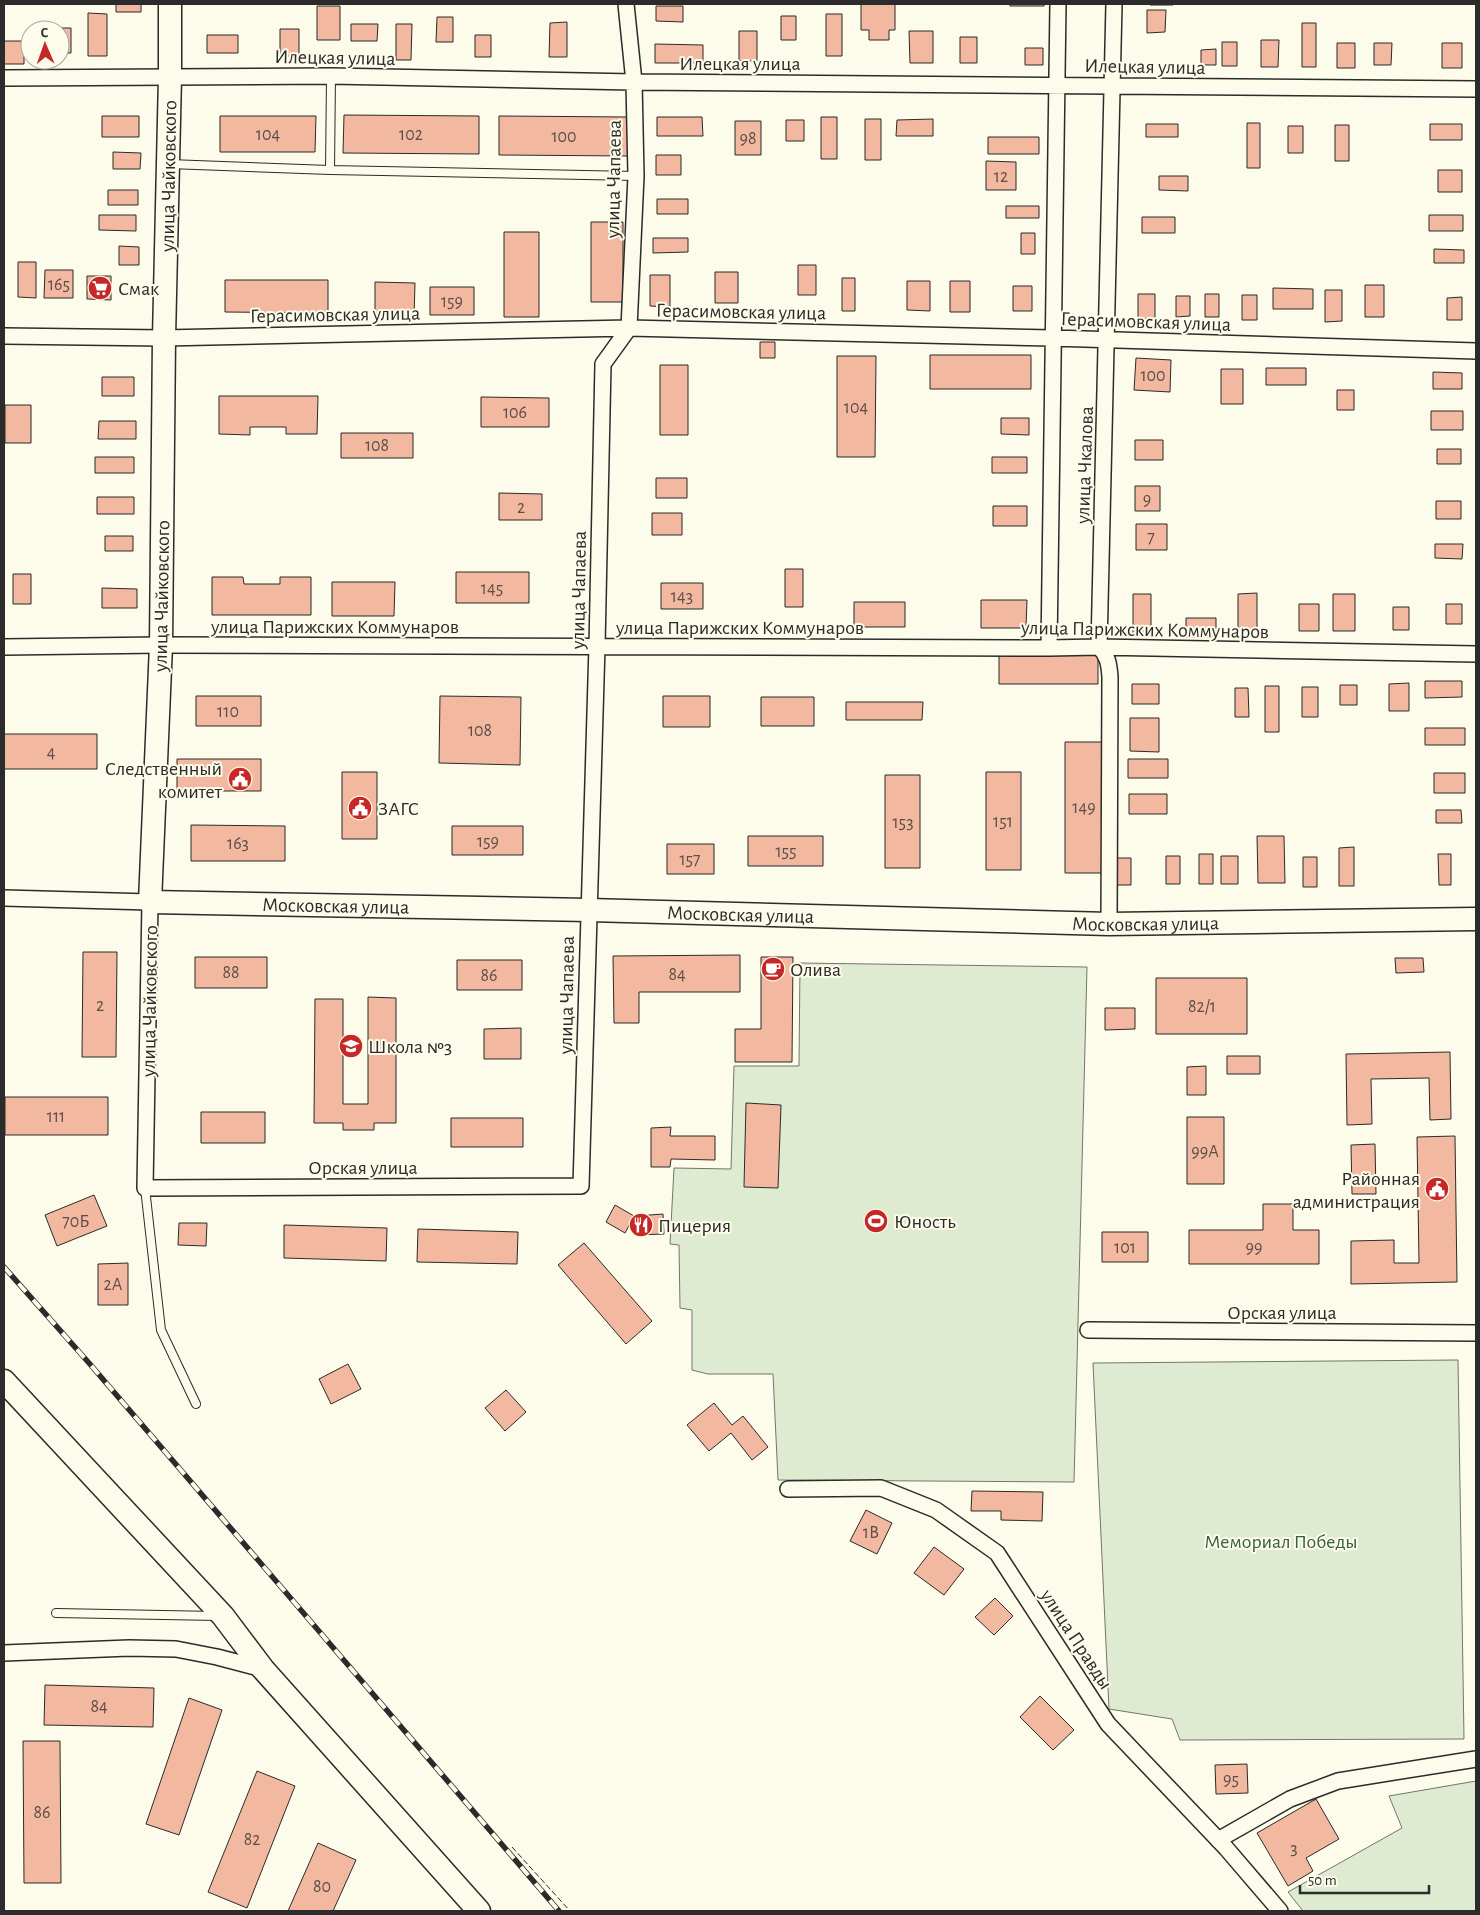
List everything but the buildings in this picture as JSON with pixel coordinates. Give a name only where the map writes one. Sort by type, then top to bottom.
[{"type":"street","name":"улица Чайковского","points":[[145,1188],[150,902],[162,645],[164,338],[170,4]]},
{"type":"street","name":"улица Чапаева","points":[[582,1186],[603,364],[629,328],[636,176],[634,82],[626,4]]},
{"type":"street","name":"улица Чкалова","points":[[1050,648],[1052,338],[1058,4]]},
{"type":"street","name":"улица Чкалова","points":[[1109,924],[1110,677],[1109,661],[1105,652],[1099,646],[1114,4]]},
{"type":"street","name":"Илецкая улица","points":[[4,78],[331,76],[634,82],[1113,85],[1476,90]]},
{"type":"street","name":"Герасимовская улица","points":[[4,336],[164,338],[629,328],[1476,351]]},
{"type":"street","name":"улица Парижских Коммунаров","points":[[4,647],[162,645],[1050,648],[1099,646],[1476,654]]},
{"type":"street","name":"Московская улица","points":[[4,898],[589,910],[1109,924],[1476,919]]},
{"type":"street","name":"Орская улица","points":[[145,1188],[582,1186]]},
{"type":"street","name":"Орская улица","points":[[1088,1330],[1476,1333]]},
{"type":"street","points":[[4,1381],[223,1616],[263,1669],[479,1911]]},
{"type":"street","name":"улица Правды","points":[[788,1489],[881,1488],[936,1510],[997,1553],[1108,1724],[1218,1840],[1280,1911]]},
{"type":"street","points":[[4,1653],[129,1648],[176,1649],[263,1669]]},
{"type":"street","points":[[1218,1840],[1290,1799],[1338,1781],[1476,1759]]},
{"type":"lane","points":[[330,170],[331,76]]},
{"type":"lane","points":[[168,164],[330,170],[636,176]]},
{"type":"lane","points":[[145,1188],[162,1330],[196,1404]]},
{"type":"lane","points":[[56,1613],[223,1616]]},
{"type":"green space","name":"Юность","points":[[800,963],[1087,967],[1074,1482],[778,1480],[773,1374],[708,1374],[692,1370],[692,1310],[680,1308],[679,1245],[670,1244],[674,1168],[731,1169],[734,1066],[799,1066]]},
{"type":"green space","name":"Мемориал Победы","points":[[1458,1360],[1464,1739],[1180,1740],[1172,1719],[1109,1709],[1093,1363]]},
{"type":"green space","points":[[1476,1781],[1476,1911],[1303,1911],[1288,1892],[1402,1828],[1389,1796]]},
{"type":"railway","points":[[4,1267],[89,1363],[559,1911]]},
{"type":"fence","points":[[512,1847],[570,1911]]},
{"type":"place","name":"Смак","points":[[100,288]]},
{"type":"place","name":"Следственный комитет","points":[[240,779]]},
{"type":"place","name":"ЗАГС","points":[[360,808]]},
{"type":"place","name":"Олива","points":[[773,969]]},
{"type":"place","name":"Школа №3","points":[[351,1046]]},
{"type":"place","name":"Районная администрация","points":[[1437,1189]]},
{"type":"place","name":"Юность","points":[[876,1221]]},
{"type":"place","name":"Пицерия","points":[[641,1225]]}]
